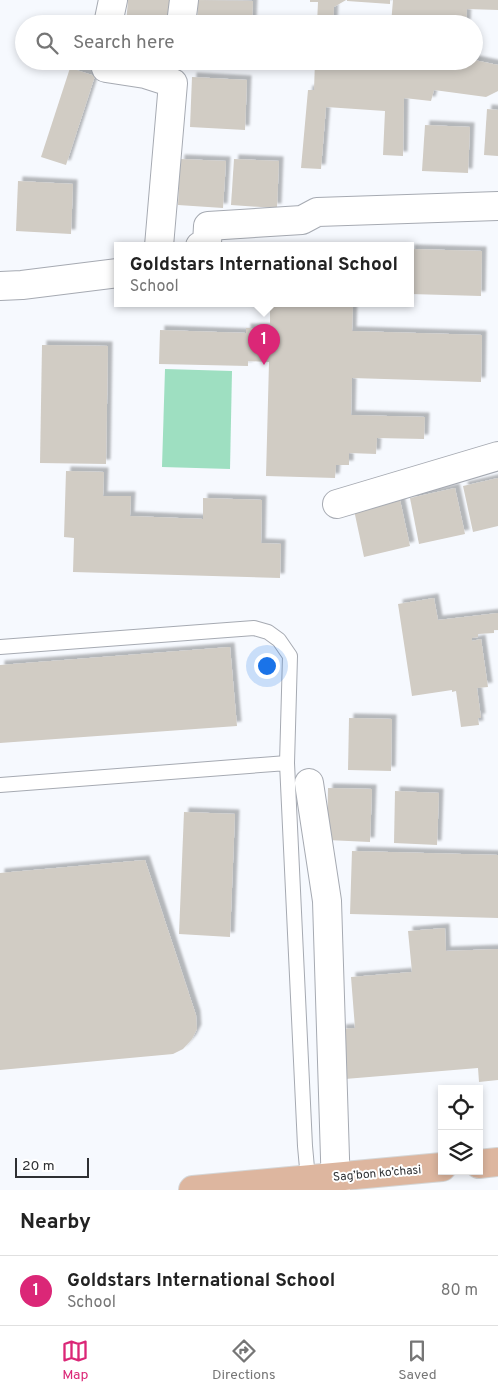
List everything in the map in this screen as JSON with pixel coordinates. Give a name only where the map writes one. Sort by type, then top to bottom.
[{"type":"main road","points":[[483,1164],[498,1162]]},
{"type":"main road","name":"Sag’bon ko’chasi","points":[[193,1190],[308,1179],[336,1183],[438,1168]]},
{"type":"street","points":[[110,15],[113,0]]},
{"type":"street","points":[[182,15],[184,0]]},
{"type":"street","points":[[119,70],[145,74],[174,72],[159,242]]},
{"type":"street","points":[[207,242],[208,226],[302,220],[316,212],[498,206]]},
{"type":"street","points":[[0,286],[114,274]]},
{"type":"street","points":[[337,504],[498,456]]},
{"type":"street","points":[[309,783],[327,901],[336,1183]]},
{"type":"lane","points":[[0,647],[254,628],[268,632],[279,640],[290,656],[287,763],[308,1179]]},
{"type":"lane","points":[[0,785],[287,763]]},
{"type":"green space","points":[[165,369],[232,371],[230,469],[162,467]]},
{"type":"building","points":[[128,0],[173,0],[172,15],[127,15]]},
{"type":"building","points":[[198,0],[253,1],[252,15],[197,15]]},
{"type":"building","points":[[310,0],[346,0],[334,7],[334,15],[317,15],[318,2],[310,2]]},
{"type":"building","points":[[390,0],[390,4],[347,1]]},
{"type":"building","points":[[393,0],[498,0],[498,10],[467,9],[467,15],[392,15]]},
{"type":"building","points":[[483,62],[498,65],[498,91],[486,97],[434,90],[431,101],[404,98],[403,156],[383,155],[385,111],[326,107],[321,169],[301,168],[308,90],[314,90],[315,70],[483,70]]},
{"type":"building","points":[[69,70],[76,70],[95,76],[66,165],[41,157]]},
{"type":"building","points":[[192,77],[247,80],[245,130],[190,127]]},
{"type":"building","points":[[487,109],[498,110],[498,156],[484,155]]},
{"type":"building","points":[[425,125],[470,127],[468,173],[422,171]]},
{"type":"building","points":[[180,159],[226,161],[223,208],[178,205]]},
{"type":"building","points":[[234,159],[279,161],[277,208],[231,205]]},
{"type":"building","points":[[18,181],[73,184],[71,234],[16,231]]},
{"type":"building","points":[[414,249],[482,251],[481,296],[414,294]]},
{"type":"building","points":[[270,307],[353,307],[352,331],[482,335],[481,382],[352,378],[351,415],[425,417],[424,439],[377,438],[376,454],[349,453],[349,465],[336,465],[335,478],[266,476],[269,362],[248,361],[248,366],[159,364],[160,330],[246,333],[246,328],[270,328]]},
{"type":"building","points":[[42,345],[108,346],[106,464],[40,463]]},
{"type":"building","points":[[66,471],[104,472],[103,496],[131,496],[130,516],[203,519],[203,498],[262,500],[261,543],[281,544],[280,578],[73,572],[74,538],[64,537]]},
{"type":"building","points":[[498,478],[498,526],[473,532],[463,486]]},
{"type":"building","points":[[455,488],[465,534],[419,544],[410,498]]},
{"type":"building","points":[[400,500],[410,546],[364,557],[354,510]]},
{"type":"building","points":[[434,598],[438,620],[498,613],[498,630],[494,630],[494,633],[478,634],[478,637],[472,638],[472,641],[481,639],[488,687],[477,688],[481,718],[478,718],[479,725],[461,727],[456,691],[412,696],[398,604]]},
{"type":"building","points":[[230,647],[237,726],[0,743],[0,665]]},
{"type":"building","points":[[349,718],[392,719],[391,771],[348,770]]},
{"type":"building","points":[[328,788],[372,789],[370,842],[327,840]]},
{"type":"building","points":[[395,791],[439,793],[437,845],[394,843]]},
{"type":"building","points":[[184,812],[235,814],[230,937],[179,934]]},
{"type":"building","points":[[352,851],[498,855],[498,918],[350,914]]},
{"type":"building","points":[[145,860],[196,1015],[197,1029],[192,1039],[183,1049],[173,1054],[0,1070],[0,873]]},
{"type":"building","points":[[445,928],[446,951],[498,949],[498,1080],[479,1082],[478,1068],[345,1079],[341,1029],[355,1028],[351,977],[412,972],[408,931]]},
{"type":"place","name":"Goldstars International School","points":[[264,365]]}]
